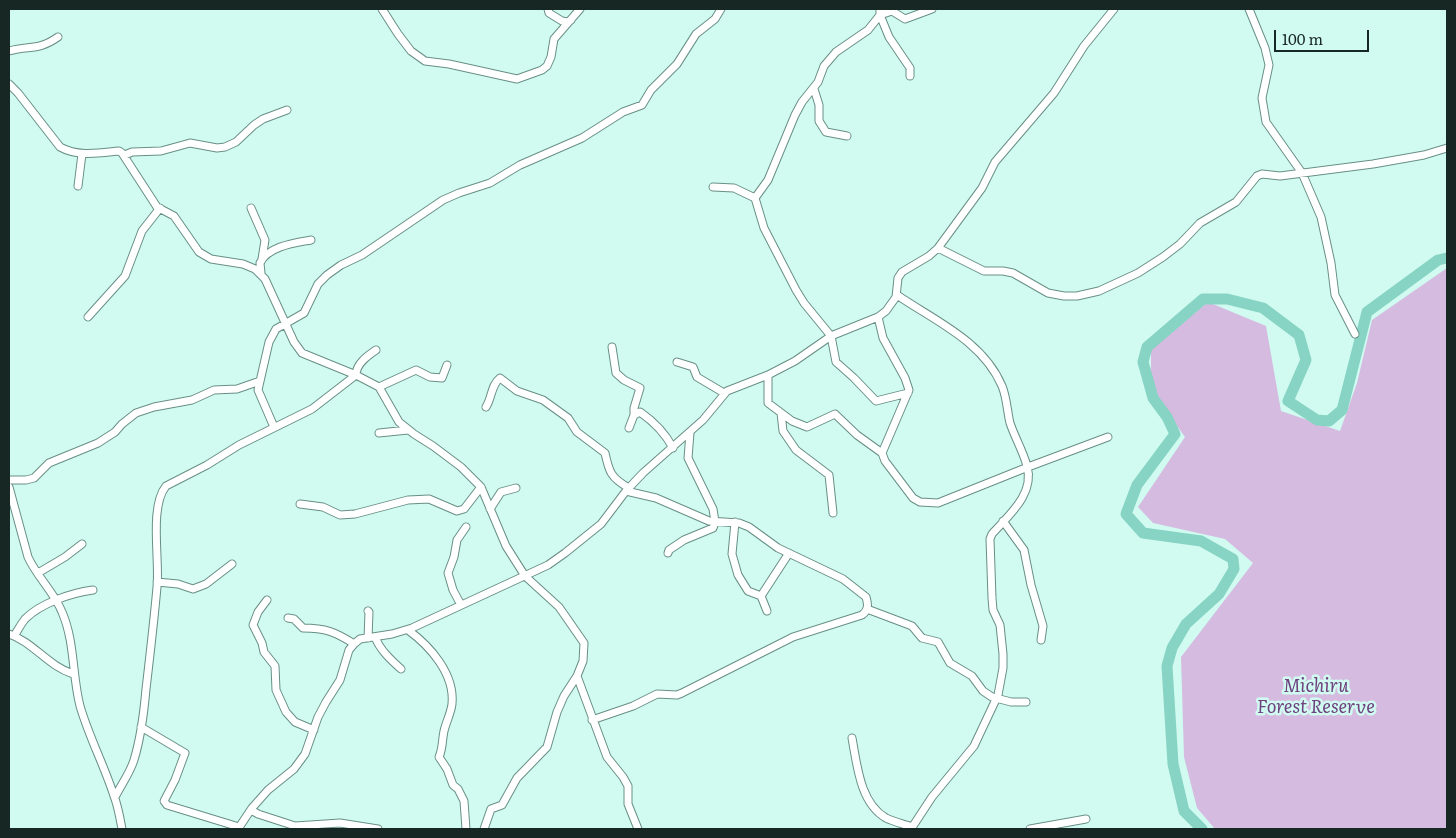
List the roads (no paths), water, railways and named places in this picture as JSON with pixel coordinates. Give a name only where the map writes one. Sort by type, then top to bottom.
[{"type":"street","points":[[382,9],[411,51],[425,61],[449,64],[517,79],[542,70],[547,66],[551,57],[554,39],[580,9]]},
{"type":"street","points":[[548,9],[548,13],[562,21],[568,22],[571,20]]},
{"type":"street","points":[[274,427],[258,390],[269,342],[276,329],[304,313],[318,284],[326,275],[396,233],[434,205],[459,193],[490,183],[520,165],[568,145],[623,112],[642,105],[651,90],[677,64],[696,34],[715,20],[721,9]]},
{"type":"street","points":[[880,12],[892,11],[905,19],[932,9]]},
{"type":"street","points":[[140,727],[185,752],[175,780],[164,801],[167,805],[238,828],[268,790],[298,765],[305,754],[318,717],[340,680],[349,650],[360,639],[408,630],[548,565],[566,553],[601,524],[627,490],[643,473],[703,420],[724,393],[731,388],[758,380],[795,361],[831,336],[878,316],[890,306],[897,295],[898,278],[902,272],[938,248],[982,188],[994,162],[1054,94],[1084,46],[1114,9]]},
{"type":"street","points":[[1250,9],[1265,48],[1269,65],[1262,98],[1266,122],[1302,173],[1321,216],[1331,263],[1335,295],[1355,334]]},
{"type":"street","points":[[880,12],[889,37],[910,68],[910,76]]},
{"type":"street","points":[[755,198],[768,180],[795,115],[802,102],[814,89],[824,66],[836,52],[868,30],[880,12]]},
{"type":"street","points":[[562,21],[564,24],[563,29]]},
{"type":"street","points":[[9,51],[38,47],[48,44],[58,37]]},
{"type":"street","points":[[9,84],[60,147],[82,154],[119,151],[125,155],[153,201],[160,208],[174,216],[199,252],[211,259],[243,264],[261,273],[266,279],[294,342],[302,353],[356,375],[378,387],[399,422],[461,467],[481,487],[506,546],[525,576],[560,607],[584,643],[583,661],[557,712],[547,747],[517,778],[502,805],[491,809],[484,829]]},
{"type":"street","points":[[814,89],[819,121],[826,132],[847,136]]},
{"type":"street","points":[[125,155],[132,152],[161,151],[190,143],[217,148],[225,147],[236,142],[263,119],[287,110]]},
{"type":"street","points":[[938,248],[984,270],[1003,270],[1013,273],[1048,293],[1077,296],[1099,291],[1138,273],[1163,257],[1180,244],[1200,223],[1236,202],[1257,176],[1262,174],[1280,176],[1408,158],[1447,148]]},
{"type":"street","points":[[78,186],[82,154]]},
{"type":"street","points":[[713,187],[734,188],[755,198],[764,228],[796,290],[804,303],[831,336],[836,362],[876,401],[908,393]]},
{"type":"street","points":[[88,317],[125,276],[142,231],[160,208]]},
{"type":"street","points":[[251,208],[265,240],[260,263],[261,273]]},
{"type":"street","points":[[262,259],[269,252],[290,244],[311,240]]},
{"type":"street","points":[[852,738],[861,782],[871,803],[886,818],[911,828],[932,797],[974,746],[997,698],[1003,654],[1000,625],[993,610],[990,539],[1025,494],[1029,481],[1028,467],[1010,423],[1002,385],[988,360],[953,330],[897,295]]},
{"type":"street","points":[[878,316],[883,338],[909,390],[882,453]]},
{"type":"street","points":[[612,346],[616,373],[624,380],[640,388],[634,408],[634,416],[629,428]]},
{"type":"street","points":[[356,375],[356,369],[376,350]]},
{"type":"street","points":[[677,362],[693,367],[697,377],[724,393]]},
{"type":"street","points":[[378,387],[416,370],[430,377],[442,378],[447,365]]},
{"type":"street","points":[[115,797],[134,759],[146,690],[157,582],[157,522],[159,499],[162,492],[166,486],[207,465],[239,445],[312,408],[356,375]]},
{"type":"street","points":[[768,375],[768,403],[792,421],[807,427],[835,414],[882,453],[885,461],[913,498],[927,503],[938,503],[1108,438]]},
{"type":"street","points":[[486,407],[490,401],[495,382],[500,378],[516,391],[542,400],[568,418],[577,432],[605,452],[609,471],[627,490],[656,498],[702,519],[715,522],[735,522],[749,527],[763,539],[844,579],[866,597],[868,606],[862,615],[794,637],[677,695],[657,694],[633,706],[592,720]]},
{"type":"street","points":[[9,480],[34,478],[48,463],[68,454],[90,448],[115,432],[136,413],[154,407],[192,400],[214,390],[237,389],[260,381]]},
{"type":"street","points":[[634,416],[640,412],[652,421],[673,448]]},
{"type":"street","points":[[781,413],[783,431],[796,450],[829,475],[833,512]]},
{"type":"street","points":[[379,433],[408,430]]},
{"type":"street","points":[[668,553],[669,550],[684,540],[713,528],[715,522],[713,509],[688,458],[690,433]]},
{"type":"street","points":[[9,487],[28,557],[57,599],[69,631],[73,674],[84,721],[115,797],[122,829]]},
{"type":"street","points":[[300,504],[323,506],[340,515],[355,514],[408,500],[430,498],[457,511],[464,509],[481,487]]},
{"type":"street","points":[[490,509],[501,492],[516,488]]},
{"type":"street","points":[[735,522],[732,554],[738,575],[748,591],[762,596]]},
{"type":"street","points":[[1003,522],[1024,550],[1031,585],[1043,626],[1041,640]]},
{"type":"street","points":[[461,605],[453,590],[448,573],[454,557],[457,540],[466,527]]},
{"type":"street","points":[[38,573],[82,544]]},
{"type":"street","points":[[762,596],[789,553]]},
{"type":"street","points":[[157,582],[178,584],[193,589],[206,584],[232,564]]},
{"type":"street","points":[[73,674],[61,670],[12,634],[26,618],[57,599],[74,593],[93,590]]},
{"type":"street","points":[[762,596],[767,611]]},
{"type":"street","points":[[267,600],[258,612],[253,625],[264,652],[275,666],[276,690],[291,719],[301,726],[314,730]]},
{"type":"street","points":[[867,610],[912,626],[922,638],[938,642],[950,663],[972,676],[983,691],[1011,702],[1026,702]]},
{"type":"street","points":[[368,611],[372,637],[385,654],[401,669]]},
{"type":"street","points":[[288,618],[294,619],[303,628],[328,630],[341,635],[354,644]]},
{"type":"street","points":[[408,630],[421,639],[438,660],[451,689],[452,705],[439,757],[453,785],[458,789],[464,801],[466,829]]},
{"type":"street","points":[[576,676],[607,757],[624,777],[628,786],[628,804],[638,829]]},
{"type":"street","points":[[251,810],[295,826],[340,823],[378,829]]},
{"type":"street","points":[[1030,829],[1086,819]]},
{"type":"waterway","points":[[1202,829],[1184,811],[1173,764],[1167,666],[1172,648],[1186,624],[1219,594],[1234,569],[1233,559],[1201,541],[1143,533],[1126,514],[1137,485],[1175,434],[1167,417],[1153,398],[1143,362],[1147,347],[1203,299],[1227,299],[1263,308],[1299,335],[1306,360],[1288,401],[1317,420],[1329,421],[1342,410],[1367,312],[1438,260],[1447,258]]},
{"type":"park label","name":"Michiru Forest Reserve","points":[[1316,698]]}]
